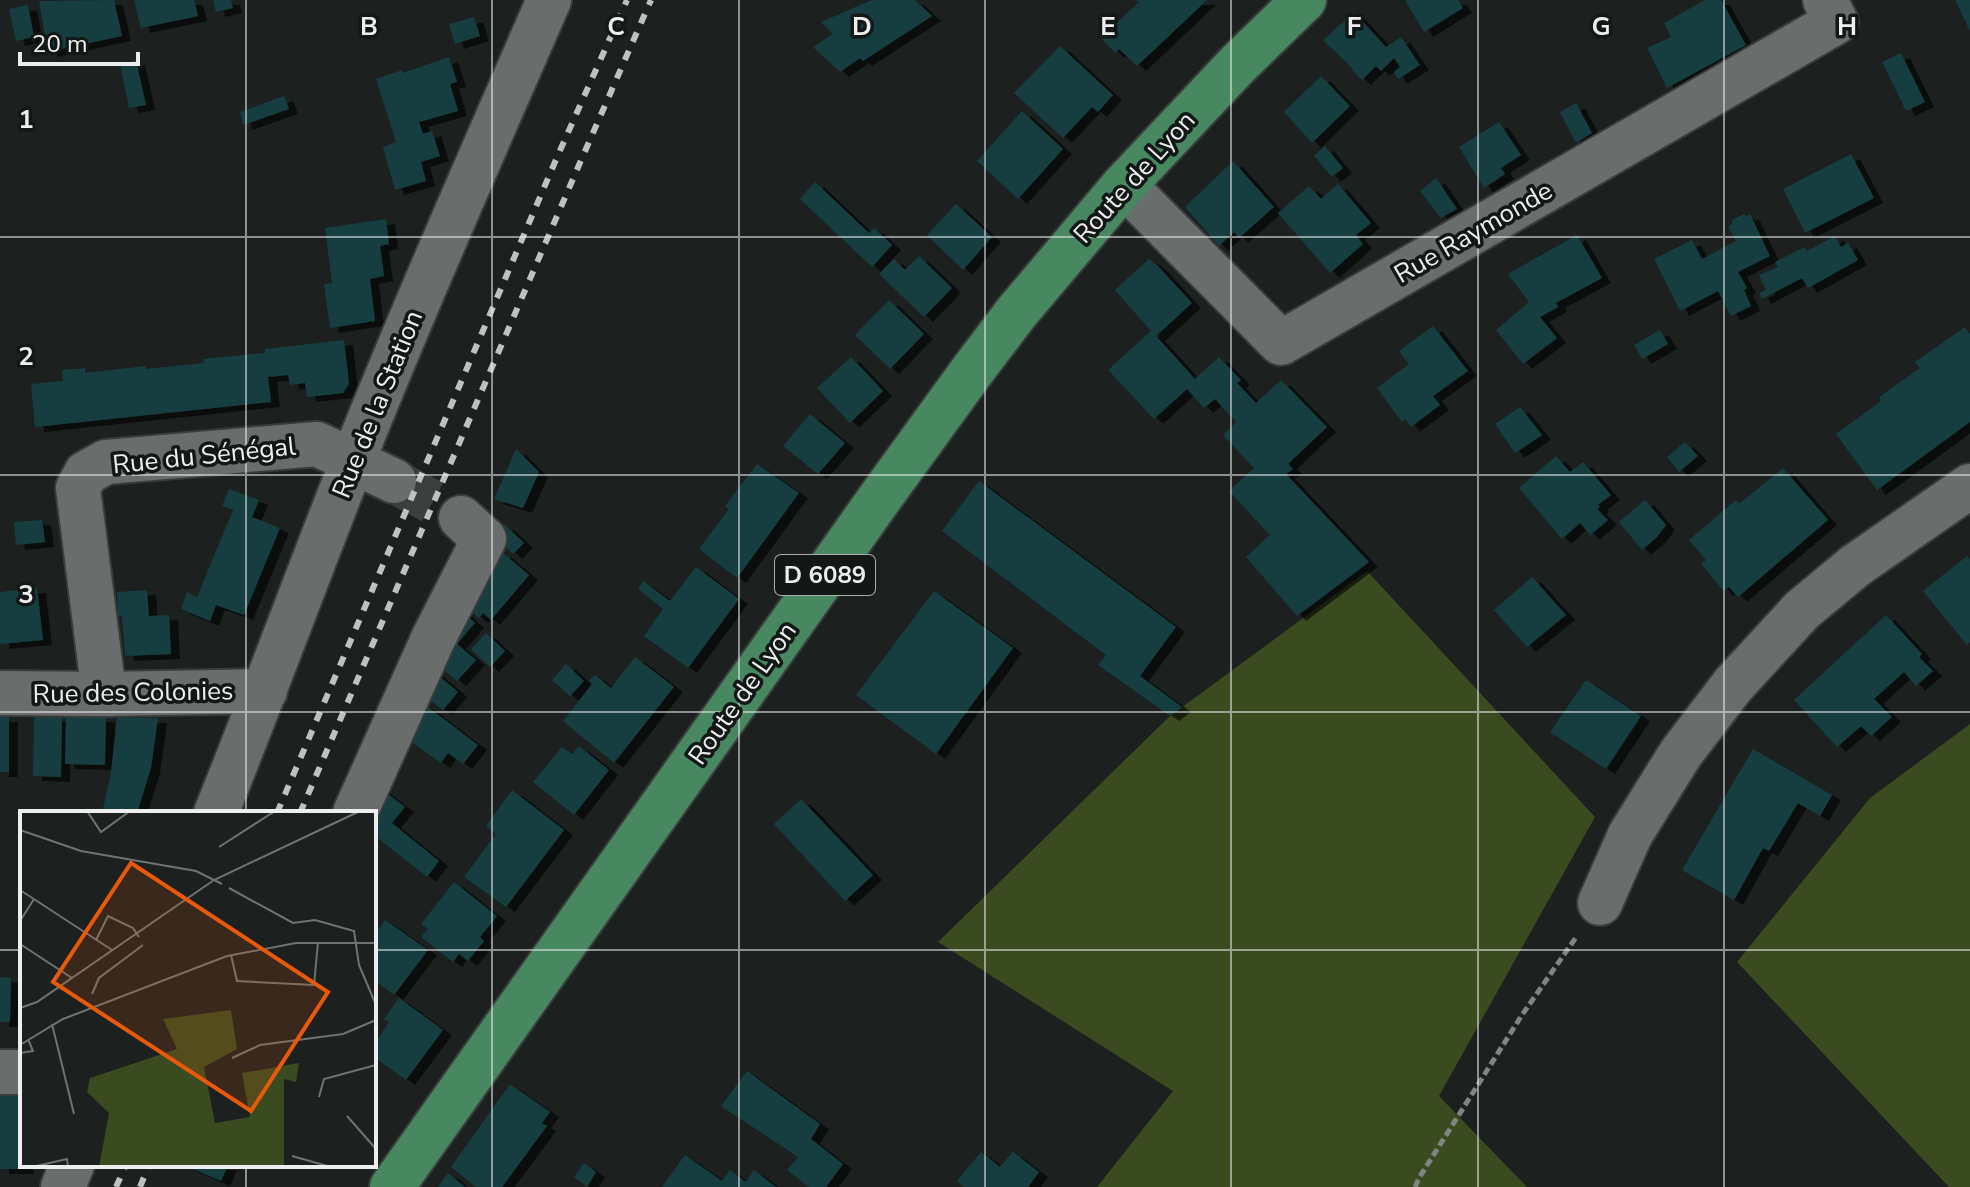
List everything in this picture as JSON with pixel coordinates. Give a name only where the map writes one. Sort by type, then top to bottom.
[{"type":"main road","name":"Route de Lyon","points":[[392,1187],[1016,313],[1124,185],[1239,63],[1304,0]]},
{"type":"street","name":"Rue de la Station","points":[[217,811],[353,462],[549,0]]},
{"type":"street","name":"Rue Raymonde","points":[[1124,185],[1281,343],[1836,22],[1825,0]]},
{"type":"street","name":"Rue du Sénégal","points":[[104,694],[78,488],[86,473],[106,462],[317,444],[394,481]]},
{"type":"street","points":[[1600,903],[1630,835],[1681,753],[1733,685],[1802,610],[1855,566],[1970,486]]},
{"type":"street","points":[[356,811],[433,639],[484,539],[461,518]]},
{"type":"street","name":"Rue des Colonies","points":[[0,693],[265,691]]},
{"type":"street","points":[[63,1187],[71,1167]]},
{"type":"path","points":[[1415,1187],[1522,1015],[1600,903]]},
{"type":"green space","points":[[1367,571],[1595,817],[1439,1096],[1527,1187],[1097,1187],[1173,1091],[938,942],[1170,716]]},
{"type":"green space","points":[[1970,724],[1970,1187],[1949,1187],[1737,962],[1870,798]]},
{"type":"building","points":[[114,0],[122,36],[48,52],[39,1]]},
{"type":"building","points":[[134,0],[194,0],[198,16],[141,28]]},
{"type":"building","points":[[213,0],[231,0],[233,8],[216,12]]},
{"type":"building","points":[[872,0],[915,0],[932,16],[863,61],[860,58],[840,72],[813,47],[833,34],[821,22]]},
{"type":"building","points":[[1136,0],[1207,0],[1137,66],[1119,49],[1115,53],[1101,38],[1139,2]]},
{"type":"building","points":[[1405,0],[1458,0],[1463,8],[1424,32]]},
{"type":"building","points":[[1705,0],[1721,0],[1746,45],[1667,88],[1647,48],[1671,37],[1664,23]]},
{"type":"building","points":[[1955,0],[1970,0],[1970,31]]},
{"type":"building","points":[[28,5],[34,37],[16,41],[9,9]]},
{"type":"building","points":[[1354,12],[1386,47],[1401,37],[1420,65],[1398,79],[1394,72],[1400,67],[1394,58],[1381,71],[1376,66],[1362,80],[1323,40]]},
{"type":"building","points":[[474,17],[480,36],[455,44],[449,24]]},
{"type":"building","points":[[1060,46],[1113,95],[1098,112],[1092,107],[1063,138],[1014,93]]},
{"type":"building","points":[[1901,53],[1925,102],[1906,111],[1882,62]]},
{"type":"building","points":[[449,57],[457,82],[450,84],[458,111],[419,122],[423,134],[432,131],[440,156],[421,162],[426,181],[395,190],[383,147],[396,142],[376,79]]},
{"type":"building","points":[[136,60],[146,105],[129,108],[120,64]]},
{"type":"building","points":[[1321,76],[1350,106],[1312,143],[1284,112]]},
{"type":"building","points":[[284,96],[289,109],[243,125],[240,112]]},
{"type":"building","points":[[1576,103],[1592,133],[1576,143],[1560,112]]},
{"type":"building","points":[[1022,111],[1063,149],[1018,199],[977,161]]},
{"type":"building","points":[[1499,122],[1521,155],[1501,168],[1505,174],[1484,188],[1459,147]]},
{"type":"building","points":[[1325,146],[1343,168],[1332,177],[1314,156]]},
{"type":"building","points":[[1851,154],[1874,198],[1805,233],[1783,189]]},
{"type":"building","points":[[1233,161],[1274,207],[1239,238],[1234,232],[1219,246],[1185,207]]},
{"type":"building","points":[[1436,178],[1457,209],[1441,218],[1420,191]]},
{"type":"building","points":[[815,182],[869,233],[874,228],[892,245],[872,267],[800,199]]},
{"type":"building","points":[[1338,184],[1371,223],[1356,235],[1363,244],[1330,273],[1278,213],[1309,186],[1321,199]]},
{"type":"building","points":[[956,204],[992,237],[963,270],[927,235]]},
{"type":"building","points":[[1750,214],[1770,256],[1738,272],[1747,288],[1744,290],[1751,306],[1731,316],[1718,291],[1680,311],[1654,259],[1692,240],[1702,259],[1736,241],[1728,227],[1732,220]]},
{"type":"building","points":[[386,219],[389,244],[380,246],[384,276],[370,279],[375,321],[330,328],[324,284],[332,283],[325,228]]},
{"type":"building","points":[[1577,235],[1602,278],[1556,303],[1558,307],[1540,317],[1557,338],[1523,364],[1496,330],[1529,302],[1508,274]]},
{"type":"building","points":[[1835,236],[1841,247],[1848,243],[1858,260],[1808,288],[1802,278],[1762,299],[1759,293],[1766,290],[1759,275],[1778,267],[1775,262],[1805,247],[1807,251]]},
{"type":"building","points":[[919,256],[952,288],[924,317],[879,274],[894,259],[905,270]]},
{"type":"building","points":[[1149,259],[1192,303],[1156,336],[1195,379],[1219,357],[1241,380],[1237,383],[1256,403],[1281,380],[1327,427],[1288,464],[1293,469],[1286,474],[1369,562],[1297,616],[1246,557],[1270,535],[1229,491],[1254,468],[1223,435],[1236,422],[1215,399],[1204,408],[1187,389],[1154,419],[1108,370],[1151,331],[1115,290]]},
{"type":"building","points":[[889,300],[924,334],[890,369],[855,335]]},
{"type":"building","points":[[1433,326],[1468,371],[1433,396],[1440,405],[1411,427],[1405,419],[1402,422],[1377,388],[1409,364],[1399,351]]},
{"type":"building","points":[[1965,327],[1970,334],[1970,422],[1877,490],[1836,434],[1881,401],[1879,397],[1920,368],[1915,362]]},
{"type":"building","points":[[1660,330],[1668,344],[1642,359],[1634,345]]},
{"type":"building","points":[[344,340],[349,384],[343,393],[307,397],[305,383],[290,385],[288,375],[268,377],[271,402],[35,427],[31,384],[63,381],[62,370],[85,368],[85,373],[204,363],[203,359]]},
{"type":"building","points":[[851,357],[883,391],[850,423],[817,388]]},
{"type":"building","points":[[1520,407],[1542,435],[1515,453],[1495,424]]},
{"type":"building","points":[[810,414],[845,443],[818,474],[783,446]]},
{"type":"building","points":[[1685,442],[1698,456],[1679,472],[1667,457]]},
{"type":"building","points":[[516,449],[539,472],[523,508],[494,499]]},
{"type":"building","points":[[1556,456],[1570,472],[1583,462],[1611,495],[1597,509],[1608,520],[1590,535],[1580,523],[1562,539],[1519,488]]},
{"type":"building","points":[[757,464],[799,493],[737,578],[699,549],[729,509],[725,506]]},
{"type":"building","points":[[1783,468],[1828,520],[1738,597],[1729,587],[1724,591],[1701,564],[1706,560],[1689,540],[1736,500],[1739,504]]},
{"type":"building","points":[[979,481],[1176,627],[1140,676],[1182,707],[1170,716],[1098,665],[1106,655],[942,531]]},
{"type":"building","points":[[229,489],[259,500],[252,517],[280,528],[244,615],[216,605],[210,621],[181,609],[187,592],[197,597],[233,510],[222,506]]},
{"type":"building","points":[[1645,500],[1666,525],[1642,550],[1619,522]]},
{"type":"building","points":[[42,520],[45,542],[16,545],[14,522]]},
{"type":"building","points":[[504,524],[524,543],[513,554],[497,538]]},
{"type":"building","points":[[502,552],[529,575],[491,620],[483,613],[479,618],[463,604]]},
{"type":"building","points":[[1967,556],[1970,559],[1970,642],[1967,645],[1923,591]]},
{"type":"building","points":[[696,567],[739,599],[688,668],[644,636],[663,609],[638,589],[643,581],[670,601]]},
{"type":"building","points":[[1532,577],[1566,615],[1527,647],[1494,610]]},
{"type":"building","points":[[37,588],[43,640],[0,644],[0,592]]},
{"type":"building","points":[[147,590],[149,616],[169,615],[171,654],[125,656],[117,592]]},
{"type":"building","points":[[934,591],[1013,648],[936,754],[856,695]]},
{"type":"building","points":[[460,609],[475,623],[457,644],[476,660],[457,681],[435,662]]},
{"type":"building","points":[[1886,615],[1922,654],[1919,657],[1933,671],[1916,686],[1904,672],[1874,699],[1892,717],[1871,736],[1861,726],[1837,747],[1794,700]]},
{"type":"building","points":[[486,633],[505,651],[490,667],[471,649]]},
{"type":"building","points":[[635,657],[674,687],[614,763],[563,721],[592,684],[589,681],[595,675],[611,688]]},
{"type":"building","points":[[566,664],[584,681],[570,696],[552,680]]},
{"type":"building","points":[[431,669],[458,692],[443,710],[421,693]]},
{"type":"building","points":[[1586,680],[1641,716],[1606,769],[1550,732]]},
{"type":"building","points":[[424,704],[478,745],[463,764],[448,753],[441,763],[406,738]]},
{"type":"building","points":[[66,716],[106,717],[105,765],[65,764]]},
{"type":"building","points":[[0,717],[9,717],[9,772],[0,772]]},
{"type":"building","points":[[34,717],[62,717],[61,777],[33,776]]},
{"type":"building","points":[[117,718],[158,718],[151,768],[138,811],[102,811],[111,773]]},
{"type":"building","points":[[579,746],[609,770],[574,815],[533,782],[562,747],[572,754]]},
{"type":"building","points":[[1753,749],[1832,795],[1820,816],[1798,803],[1769,851],[1763,848],[1734,900],[1682,870]]},
{"type":"building","points":[[379,787],[405,807],[392,823],[439,861],[427,877],[376,837],[375,811]]},
{"type":"building","points":[[512,790],[564,830],[506,907],[464,877],[496,834],[486,826]]},
{"type":"building","points":[[801,799],[873,875],[845,901],[774,824]]},
{"type":"building","points":[[454,882],[497,916],[480,937],[484,941],[468,961],[459,954],[453,962],[421,937],[428,929],[421,924]]},
{"type":"building","points":[[385,920],[428,950],[394,995],[376,982],[376,932]]},
{"type":"building","points":[[0,977],[11,978],[10,1022],[0,1022]]},
{"type":"building","points":[[399,998],[443,1030],[406,1080],[376,1058],[376,1041],[389,1022],[384,1019]]},
{"type":"building","points":[[747,1071],[820,1124],[811,1139],[843,1164],[826,1187],[809,1187],[787,1170],[798,1157],[721,1106]]},
{"type":"building","points":[[510,1084],[550,1112],[542,1123],[547,1126],[502,1187],[476,1187],[451,1167]]},
{"type":"building","points":[[0,1092],[20,1092],[20,1167],[25,1169],[0,1169]]},
{"type":"building","points":[[981,1152],[1000,1167],[1013,1152],[1039,1172],[1028,1187],[964,1187],[957,1181]]},
{"type":"building","points":[[685,1155],[722,1181],[730,1170],[746,1182],[754,1170],[776,1187],[662,1187]]},
{"type":"building","points":[[584,1163],[596,1172],[587,1187],[574,1177]]},
{"type":"building","points":[[189,1167],[227,1167],[221,1181]]},
{"type":"building","points":[[448,1173],[465,1187],[438,1187]]},
{"type":"tunnel","points":[[394,481],[461,518]]},
{"type":"railway","points":[[278,811],[627,0]]},
{"type":"railway","points":[[301,811],[651,0]]},
{"type":"railway","points":[[116,1187],[125,1167]]},
{"type":"railway","points":[[140,1187],[148,1167]]}]
